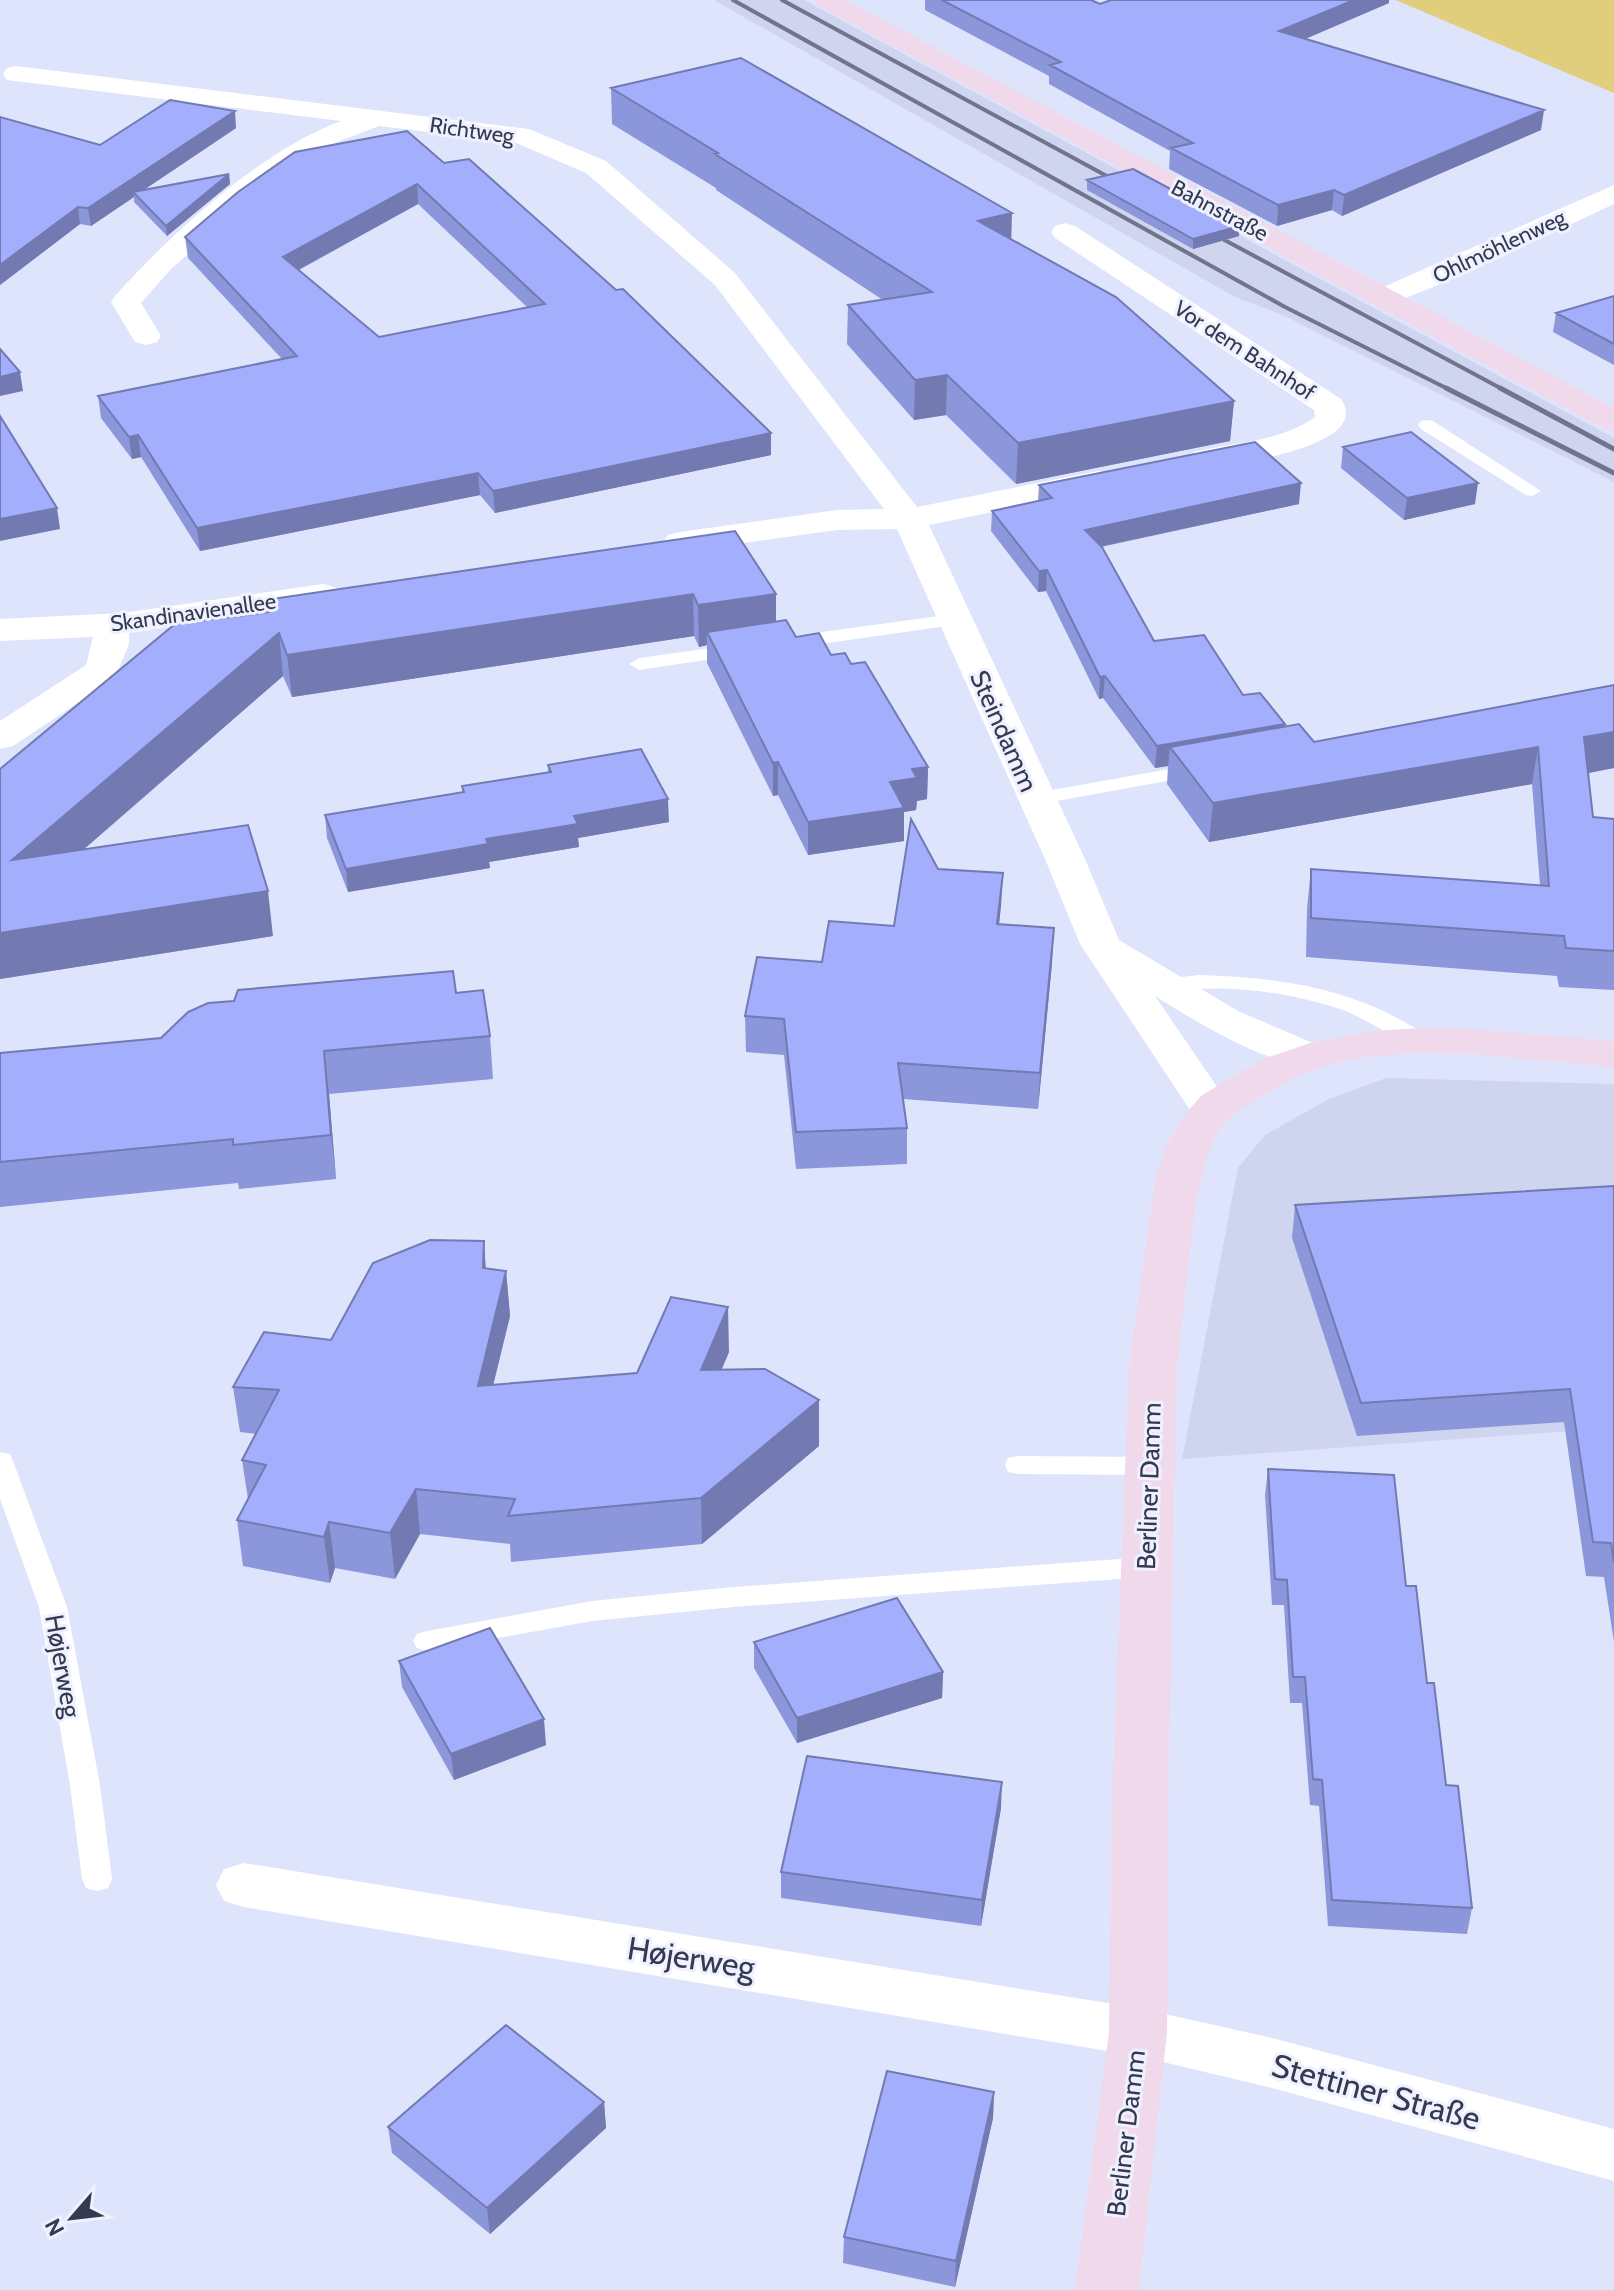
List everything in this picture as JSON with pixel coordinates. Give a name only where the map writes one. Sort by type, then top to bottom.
[{"type":"main road","name":"Bahnstraße","points":[[826,0],[1614,421]]},
{"type":"main road","name":"Berliner Damm","points":[[1107,2290],[1138,2032],[1153,1367],[1176,1181],[1193,1137],[1211,1110],[1257,1077],[1307,1056],[1393,1041],[1467,1041],[1614,1054]]},
{"type":"street","name":"Richtweg","points":[[16,74],[519,135],[596,167],[725,279],[909,519]]},
{"type":"street","points":[[146,336],[126,302],[161,263],[228,204],[319,139],[379,117]]},
{"type":"street","name":"Ohlmöhlenweg","points":[[1383,298],[1451,270],[1614,193]]},
{"type":"street","name":"Vor dem Bahnhof","points":[[1065,232],[1330,406],[1331,420],[1321,428],[1270,446],[1179,464]]},
{"type":"street","points":[[641,548],[837,520],[909,519],[1134,473]]},
{"type":"street","name":"Steindamm","points":[[909,519],[1065,859],[1100,944],[1154,994],[1211,1110]]},
{"type":"street","name":"Skandinavienallee","points":[[0,630],[35,631],[187,616],[359,588]]},
{"type":"street","points":[[0,738],[102,670],[111,644],[111,624]]},
{"type":"street","name":"Steindamm","points":[[1154,994],[1307,1056]]},
{"type":"street","name":"Højerweg","points":[[244,1885],[1138,2032]]},
{"type":"street","name":"Stettiner Straße","points":[[1138,2032],[1272,2063],[1614,2155]]},
{"type":"lane","points":[[1427,425],[1532,491]]},
{"type":"lane","points":[[639,664],[954,620]]},
{"type":"lane","points":[[1035,799],[1223,765]]},
{"type":"lane","points":[[1154,994],[1199,980],[1282,989],[1366,1010],[1422,1041]]},
{"type":"lane","name":"Højerweg","points":[[0,1461],[53,1607],[85,1785],[97,1879]]},
{"type":"lane","points":[[1018,1465],[1150,1466]]},
{"type":"lane","points":[[427,1641],[592,1611],[733,1597],[1147,1567]]},
{"type":"shaded area","points":[[714,0],[804,0],[1614,438],[1614,482],[1283,315],[1235,297]]},
{"type":"shaded area","points":[[1395,0],[1614,0],[1614,93],[1398,1]]},
{"type":"shaded area","points":[[1386,1078],[1614,1084],[1614,1428],[1182,1459],[1238,1168],[1265,1135],[1329,1099]]},
{"type":"building","points":[[942,0],[1091,0],[1100,4],[1111,0],[1354,0],[1279,31],[1544,110],[1344,195],[1334,190],[1278,205],[1171,148],[1193,143],[1050,65],[1061,62]]},
{"type":"building","points":[[741,58],[1012,213],[978,221],[1116,297],[1234,401],[1018,443],[947,375],[915,380],[848,305],[932,292],[715,154],[718,153],[611,88]]},
{"type":"building","points":[[170,100],[235,111],[88,208],[78,207],[0,265],[0,117],[100,145]]},
{"type":"building","points":[[407,131],[444,163],[469,159],[616,290],[623,289],[771,433],[493,491],[478,473],[197,528],[138,435],[129,437],[98,396],[297,356],[185,237],[238,192],[295,152]],"holes":[[[417,184],[545,304],[379,337],[283,257]]]},
{"type":"building","points":[[1133,169],[1240,226],[1193,239],[1087,180]]},
{"type":"building","points":[[229,174],[166,226],[133,192]]},
{"type":"building","points":[[1614,296],[1614,344],[1556,313]]},
{"type":"building","points":[[0,349],[20,372],[0,377]]},
{"type":"building","points":[[0,416],[57,508],[0,519]]},
{"type":"building","points":[[1411,432],[1478,483],[1407,498],[1343,447]]},
{"type":"building","points":[[1255,442],[1301,483],[1085,530],[1102,547],[1154,641],[1204,635],[1243,695],[1260,693],[1285,724],[1157,746],[1105,676],[1100,677],[1047,570],[1039,571],[992,511],[1052,498],[1039,485]]},
{"type":"building","points":[[735,531],[776,594],[698,605],[693,594],[287,655],[279,633],[12,860],[248,825],[268,891],[0,933],[0,769],[175,624],[269,612],[265,600]]},
{"type":"building","points":[[786,620],[796,637],[819,633],[831,655],[845,653],[851,664],[865,662],[928,767],[912,769],[917,778],[890,782],[904,808],[808,822],[778,762],[773,763],[707,632]]},
{"type":"building","points":[[1614,685],[1614,732],[1584,737],[1593,817],[1614,819],[1614,951],[1566,948],[1564,936],[1311,918],[1311,869],[1549,886],[1538,747],[1213,803],[1170,747],[1299,724],[1314,742]]},
{"type":"building","points":[[641,749],[668,799],[574,816],[578,824],[486,839],[488,844],[346,869],[325,815],[464,792],[462,786],[551,772],[548,765]]},
{"type":"building","points":[[911,819],[938,869],[1003,873],[997,924],[1054,928],[1040,1073],[898,1063],[907,1128],[796,1132],[784,1019],[745,1016],[757,957],[822,962],[829,921],[894,926]]},
{"type":"building","points":[[453,971],[456,993],[483,990],[490,1036],[324,1051],[331,1135],[233,1145],[233,1139],[0,1162],[0,1053],[161,1038],[188,1012],[208,1003],[234,1001],[238,990]]},
{"type":"building","points":[[1614,1186],[1614,1562],[1611,1543],[1593,1542],[1570,1389],[1361,1403],[1295,1205]]},
{"type":"building","points":[[430,1240],[484,1241],[483,1268],[506,1271],[478,1386],[637,1373],[671,1297],[728,1307],[701,1370],[765,1369],[819,1400],[701,1498],[508,1516],[515,1499],[416,1489],[390,1533],[329,1522],[324,1537],[237,1520],[266,1465],[242,1460],[279,1390],[233,1387],[264,1332],[331,1340],[373,1263]]},
{"type":"building","points":[[1268,1469],[1394,1475],[1406,1586],[1416,1586],[1427,1683],[1434,1683],[1446,1785],[1458,1786],[1472,1908],[1332,1900],[1322,1780],[1313,1779],[1305,1677],[1293,1677],[1287,1580],[1275,1579]]},
{"type":"building","points":[[897,1598],[943,1672],[797,1718],[754,1642]]},
{"type":"building","points":[[490,1628],[544,1719],[451,1754],[399,1661]]},
{"type":"building","points":[[807,1756],[1002,1782],[982,1900],[781,1872]]},
{"type":"building","points":[[506,2025],[604,2102],[487,2208],[388,2127]]},
{"type":"building","points":[[887,2071],[994,2092],[956,2261],[844,2237]]},
{"type":"railway","points":[[733,0],[1285,307],[1450,390]]},
{"type":"railway","points":[[782,0],[1127,187]]},
{"type":"railway","points":[[1204,229],[1504,390]]},
{"type":"railway","points":[[1446,388],[1614,473]]},
{"type":"railway","points":[[1500,388],[1614,449]]}]
